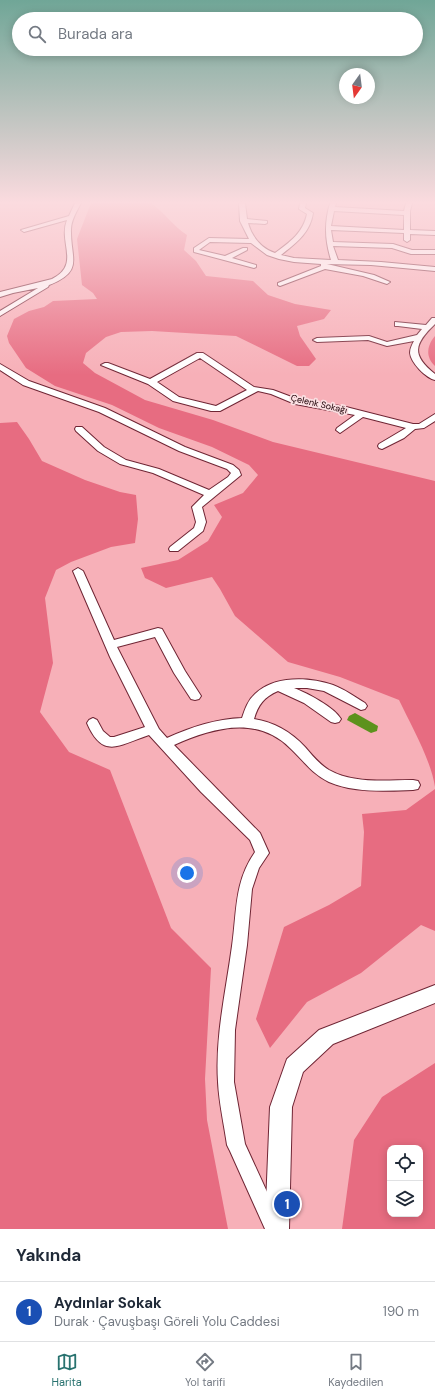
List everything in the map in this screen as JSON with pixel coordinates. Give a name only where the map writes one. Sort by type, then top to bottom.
[{"type":"main road","points":[[276,1229],[281,1107],[294,1066],[326,1037],[435,994]]},
{"type":"street","points":[[0,295],[11,290],[39,286],[52,281],[64,275],[68,271],[71,260]]},
{"type":"street","points":[[231,260],[254,266]]},
{"type":"street","points":[[247,264],[254,260]]},
{"type":"street","points":[[297,260],[358,273],[387,282]]},
{"type":"street","points":[[280,284],[334,262],[435,269]]},
{"type":"street","points":[[358,273],[358,282]]},
{"type":"street","points":[[0,314],[52,281]]},
{"type":"street","points":[[435,320],[420,337],[414,350],[421,365],[435,378]]},
{"type":"street","points":[[398,324],[428,327]]},
{"type":"street","points":[[317,340],[369,338],[387,344],[420,337]]},
{"type":"street","name":"Çelenk Sokağı","points":[[151,382],[200,355],[253,390],[258,389],[274,392],[295,401],[362,414],[413,427]]},
{"type":"street","points":[[104,365],[151,382],[176,399],[211,408],[217,409],[253,390]]},
{"type":"street","points":[[0,366],[12,376],[31,386],[82,402],[117,416],[183,450],[230,468],[236,472],[236,475],[230,481],[202,500],[197,507],[201,522],[199,529],[174,549]]},
{"type":"street","name":"Çelenk Sokağı","points":[[340,430],[362,414]]},
{"type":"street","points":[[382,446],[401,436],[413,427],[421,426],[435,417]]},
{"type":"street","points":[[79,429],[101,449],[123,462],[156,471],[210,494]]},
{"type":"street","points":[[78,571],[111,645],[152,729],[206,788],[255,837],[262,853],[253,866],[245,889],[240,946],[227,1030],[226,1082],[236,1145],[276,1229]]},
{"type":"street","points":[[111,645],[158,632],[194,696]]},
{"type":"street","points":[[247,723],[254,703],[259,698],[276,687],[286,684],[326,687],[361,706]]},
{"type":"street","points":[[276,687],[292,691],[314,703],[335,719]]},
{"type":"street","points":[[93,723],[99,736],[108,742],[114,742],[152,729]]},
{"type":"street","points":[[165,744],[192,731],[228,723],[260,724],[277,730],[292,741],[323,773],[339,780],[357,786],[413,785]]},
{"type":"shaded area","points":[[79,260],[195,260],[206,276],[253,281],[268,295],[295,304],[331,310],[324,319],[297,326],[300,336],[316,359],[309,366],[297,366],[236,336],[152,331],[121,332],[106,337],[86,353],[83,363],[95,373],[145,400],[213,420],[273,442],[435,481],[435,787],[425,754],[399,700],[340,677],[288,662],[235,616],[212,577],[166,588],[145,578],[141,568],[178,560],[208,541],[222,517],[214,505],[243,493],[258,475],[249,465],[212,447],[159,428],[112,405],[55,386],[26,368],[9,343],[7,336],[14,319],[29,311],[44,307],[53,301],[97,299],[93,293],[82,285]]},
{"type":"shaded area","points":[[435,336],[435,366],[428,355],[428,351],[430,343]]},
{"type":"shaded area","points":[[17,422],[42,461],[85,480],[120,492],[136,495],[138,519],[135,543],[111,547],[71,562],[56,570],[45,598],[53,663],[40,712],[69,752],[110,770],[171,928],[211,968],[205,1079],[207,1120],[228,1229],[0,1229],[0,423]]},
{"type":"shaded area","points":[[355,713],[378,726],[377,731],[371,733],[347,720],[349,716]]},
{"type":"shaded area","points":[[435,789],[435,931],[421,925],[361,973],[307,1002],[270,1048],[256,1019],[284,927],[329,905],[361,886],[364,832],[362,814],[406,810]]},
{"type":"shaded area","points":[[435,1063],[435,1229],[342,1229],[354,1140],[382,1097]]},
{"type":"place","name":"Aydınlar Sokak","points":[[287,1204]]}]
